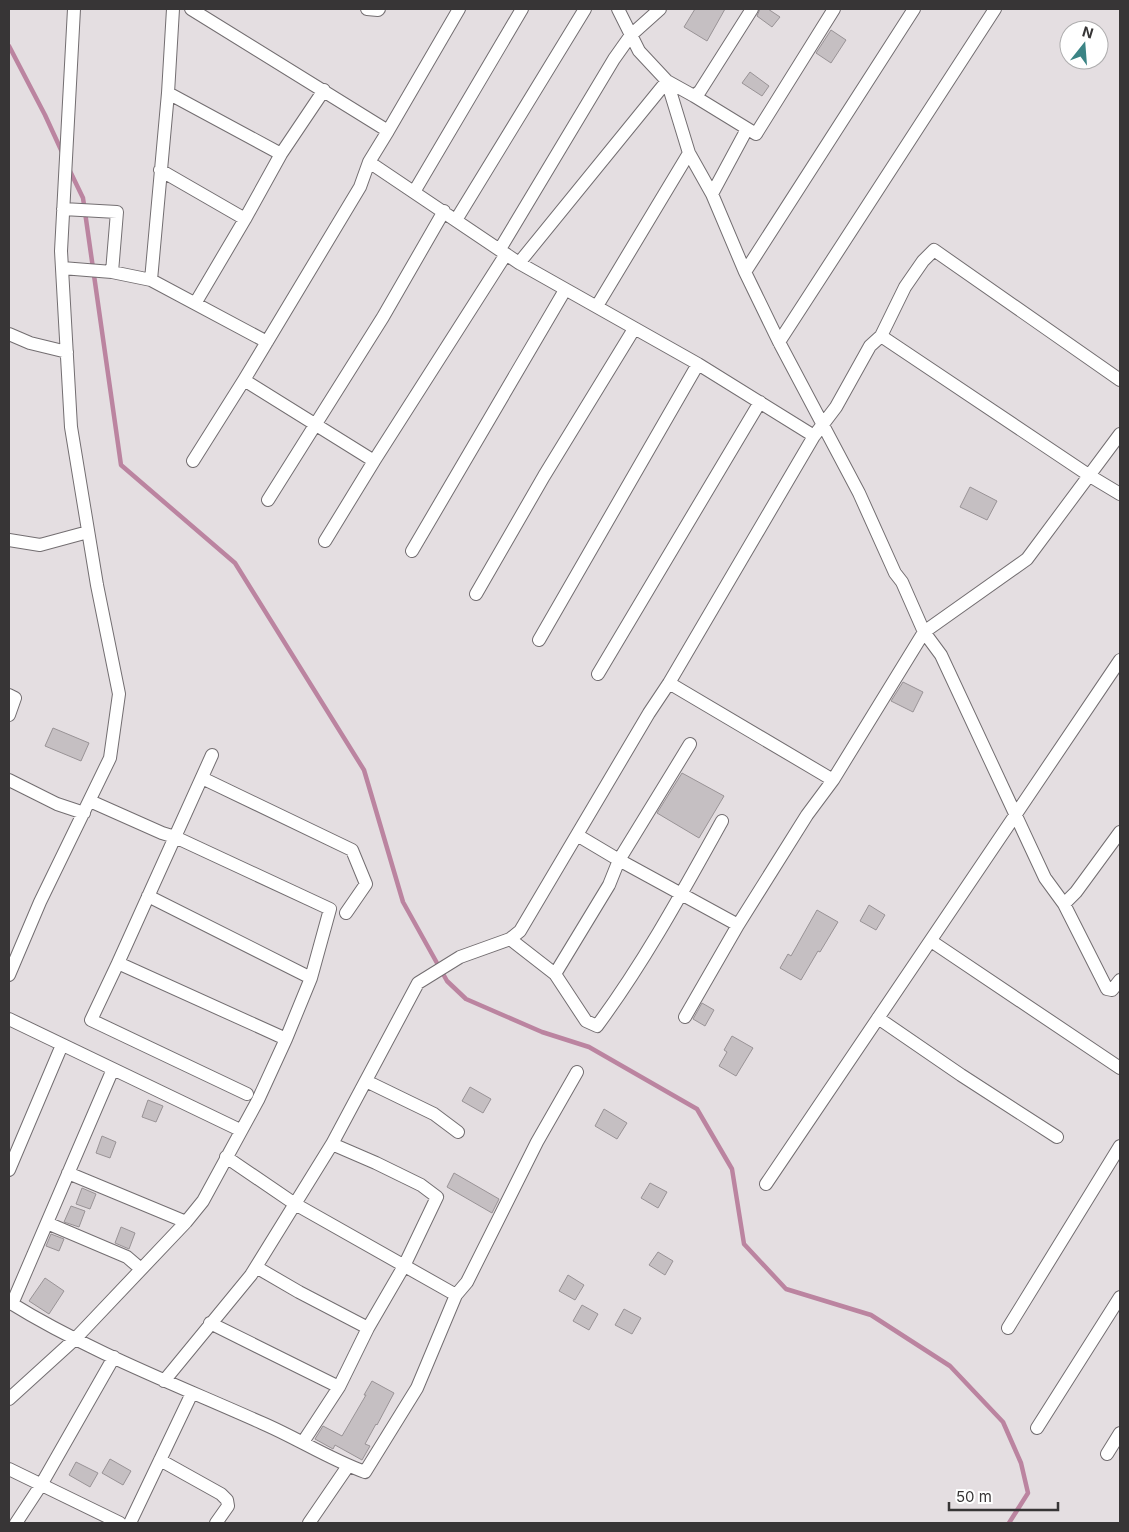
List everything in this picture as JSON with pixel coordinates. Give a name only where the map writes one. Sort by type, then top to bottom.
[{"type":"street","points":[[10,968],[110,758],[119,694],[88,532],[71,427],[62,268],[69,210],[65,177],[74,9]]},
{"type":"street","points":[[151,280],[168,93],[173,9]]},
{"type":"street","points":[[190,9],[388,131]]},
{"type":"street","points":[[367,9],[379,9]]},
{"type":"street","points":[[193,460],[244,380],[360,187],[369,162],[459,9]]},
{"type":"street","points":[[414,192],[522,9]]},
{"type":"street","points":[[456,220],[585,9]]},
{"type":"street","points":[[618,9],[640,51],[667,81],[756,134],[834,9]]},
{"type":"street","points":[[325,541],[503,252],[614,59],[631,35],[660,9]]},
{"type":"street","points":[[694,96],[700,91],[752,9]]},
{"type":"street","points":[[745,272],[914,9]]},
{"type":"street","points":[[779,342],[995,9]]},
{"type":"street","points":[[667,81],[690,153],[712,194],[745,272],[779,342],[859,493],[924,632],[942,655],[1045,878],[1064,904],[1107,989],[1112,990],[1120,980]]},
{"type":"street","points":[[519,263],[667,81]]},
{"type":"street","points":[[196,302],[281,154],[324,90]]},
{"type":"street","points":[[168,93],[281,154]]},
{"type":"street","points":[[712,194],[747,129]]},
{"type":"street","points":[[597,306],[690,153]]},
{"type":"street","points":[[369,162],[519,263],[698,364],[814,436]]},
{"type":"street","points":[[160,170],[245,219]]},
{"type":"street","points":[[69,210],[117,212],[108,271]]},
{"type":"street","points":[[268,500],[383,317],[444,211]]},
{"type":"street","points":[[164,1381],[251,1275],[332,1144],[418,984],[460,957],[510,939],[520,931],[814,436],[836,407],[870,346],[881,336],[905,287],[923,261],[934,250],[1120,380]]},
{"type":"street","points":[[62,268],[108,271],[151,280],[196,302],[267,342]]},
{"type":"street","points":[[412,551],[565,290]]},
{"type":"street","points":[[476,594],[544,476],[634,329]]},
{"type":"street","points":[[881,336],[1090,476],[1120,494]]},
{"type":"street","points":[[10,338],[67,352]]},
{"type":"street","points":[[539,640],[698,364]]},
{"type":"street","points":[[244,380],[374,461]]},
{"type":"street","points":[[598,674],[760,402]]},
{"type":"street","points":[[685,1016],[738,925],[807,815],[833,780],[924,632],[1027,559],[1120,434]]},
{"type":"street","points":[[9,540],[40,545],[88,532]]},
{"type":"street","points":[[766,1184],[1120,660]]},
{"type":"street","points":[[669,683],[833,780]]},
{"type":"street","points":[[9,695],[15,698],[9,715]]},
{"type":"street","points":[[555,974],[609,884],[619,860],[690,744]]},
{"type":"street","points":[[212,755],[91,1020],[248,1094]]},
{"type":"street","points":[[202,778],[352,850],[366,884],[346,913]]},
{"type":"street","points":[[9,780],[57,804],[84,813]]},
{"type":"street","points":[[9,1399],[75,1339],[186,1222],[203,1200],[258,1100],[286,1039],[311,978],[330,909],[175,837],[90,801]]},
{"type":"street","points":[[510,939],[555,974],[586,1021],[597,1026],[619,996],[682,894],[722,821]]},
{"type":"street","points":[[1064,904],[1076,892],[1120,832]]},
{"type":"street","points":[[577,835],[738,925]]},
{"type":"street","points":[[148,896],[311,978]]},
{"type":"street","points":[[930,941],[1120,1068]]},
{"type":"street","points":[[118,963],[286,1039]]},
{"type":"street","points":[[878,1018],[961,1075],[1057,1137]]},
{"type":"street","points":[[9,1019],[240,1130]]},
{"type":"street","points":[[9,1170],[62,1045]]},
{"type":"street","points":[[113,1069],[47,1223],[10,1303],[75,1339],[164,1381],[261,1422],[348,1466],[364,1472],[417,1388],[456,1295],[467,1282],[537,1142],[577,1072]]},
{"type":"street","points":[[366,1081],[434,1114],[458,1132]]},
{"type":"street","points":[[303,1442],[339,1386],[368,1328],[404,1266],[432,1208],[436,1195],[376,1162],[332,1144]]},
{"type":"street","points":[[1008,1328],[1120,1146]]},
{"type":"street","points":[[226,1157],[295,1204],[456,1295]]},
{"type":"street","points":[[68,1173],[186,1222]]},
{"type":"street","points":[[47,1223],[127,1257],[141,1269]]},
{"type":"street","points":[[256,1267],[368,1328]]},
{"type":"street","points":[[1037,1428],[1120,1296]]},
{"type":"street","points":[[210,1323],[339,1386]]},
{"type":"street","points":[[16,1523],[41,1485],[114,1357]]},
{"type":"street","points":[[130,1523],[192,1393]]},
{"type":"street","points":[[1107,1454],[1120,1433]]},
{"type":"street","points":[[160,1460],[221,1494],[227,1500],[228,1506],[216,1523]]},
{"type":"street","points":[[309,1523],[348,1466]]},
{"type":"street","points":[[9,1469],[120,1523]]},
{"type":"building","points":[[695,9],[725,9],[707,41],[684,27]]},
{"type":"building","points":[[760,9],[768,9],[780,17],[772,27],[757,16]]},
{"type":"building","points":[[831,30],[846,40],[831,63],[816,53]]},
{"type":"building","points":[[750,72],[769,86],[762,96],[742,83]]},
{"type":"building","points":[[970,487],[997,501],[987,520],[960,507]]},
{"type":"building","points":[[903,682],[923,692],[913,712],[891,701]]},
{"type":"building","points":[[53,728],[89,743],[81,761],[45,746]]},
{"type":"building","points":[[682,773],[724,796],[699,838],[657,813]]},
{"type":"building","points":[[869,905],[885,915],[876,930],[860,921]]},
{"type":"building","points":[[817,910],[838,922],[801,980],[780,968],[788,954],[791,956]]},
{"type":"building","points":[[702,1003],[714,1010],[705,1026],[693,1019]]},
{"type":"building","points":[[732,1036],[753,1048],[736,1076],[719,1066],[727,1052],[724,1050]]},
{"type":"building","points":[[470,1087],[491,1099],[483,1113],[462,1101]]},
{"type":"building","points":[[148,1100],[163,1106],[156,1122],[142,1117]]},
{"type":"building","points":[[604,1109],[627,1123],[617,1139],[595,1126]]},
{"type":"building","points":[[102,1136],[116,1142],[110,1158],[96,1153]]},
{"type":"building","points":[[454,1173],[499,1199],[492,1213],[447,1187]]},
{"type":"building","points":[[650,1183],[667,1192],[658,1208],[641,1198]]},
{"type":"building","points":[[82,1188],[96,1194],[90,1209],[76,1204]]},
{"type":"building","points":[[71,1206],[85,1211],[79,1227],[64,1222]]},
{"type":"building","points":[[121,1227],[135,1233],[129,1249],[115,1243]]},
{"type":"building","points":[[51,1234],[64,1239],[59,1251],[46,1246]]},
{"type":"building","points":[[658,1252],[673,1261],[665,1275],[649,1265]]},
{"type":"building","points":[[568,1275],[584,1285],[575,1300],[559,1291]]},
{"type":"building","points":[[45,1278],[64,1291],[49,1314],[29,1301]]},
{"type":"building","points":[[582,1305],[598,1314],[589,1330],[573,1321]]},
{"type":"building","points":[[624,1309],[641,1318],[632,1334],[615,1325]]},
{"type":"building","points":[[372,1381],[394,1393],[365,1444],[370,1446],[362,1460],[335,1445],[333,1449],[315,1439],[323,1426],[342,1436]]},
{"type":"building","points":[[110,1459],[131,1471],[123,1485],[102,1473]]},
{"type":"building","points":[[76,1462],[98,1473],[90,1487],[69,1475]]},
{"type":"waterway","points":[[9,46],[62,152]]},
{"type":"waterway","points":[[69,169],[83,198],[121,465],[235,563],[364,770],[403,902],[447,981],[466,999],[542,1032],[589,1047],[697,1109],[732,1169],[744,1244],[786,1289],[871,1315],[950,1366],[1003,1422],[1021,1463],[1028,1493],[1009,1523]]}]
